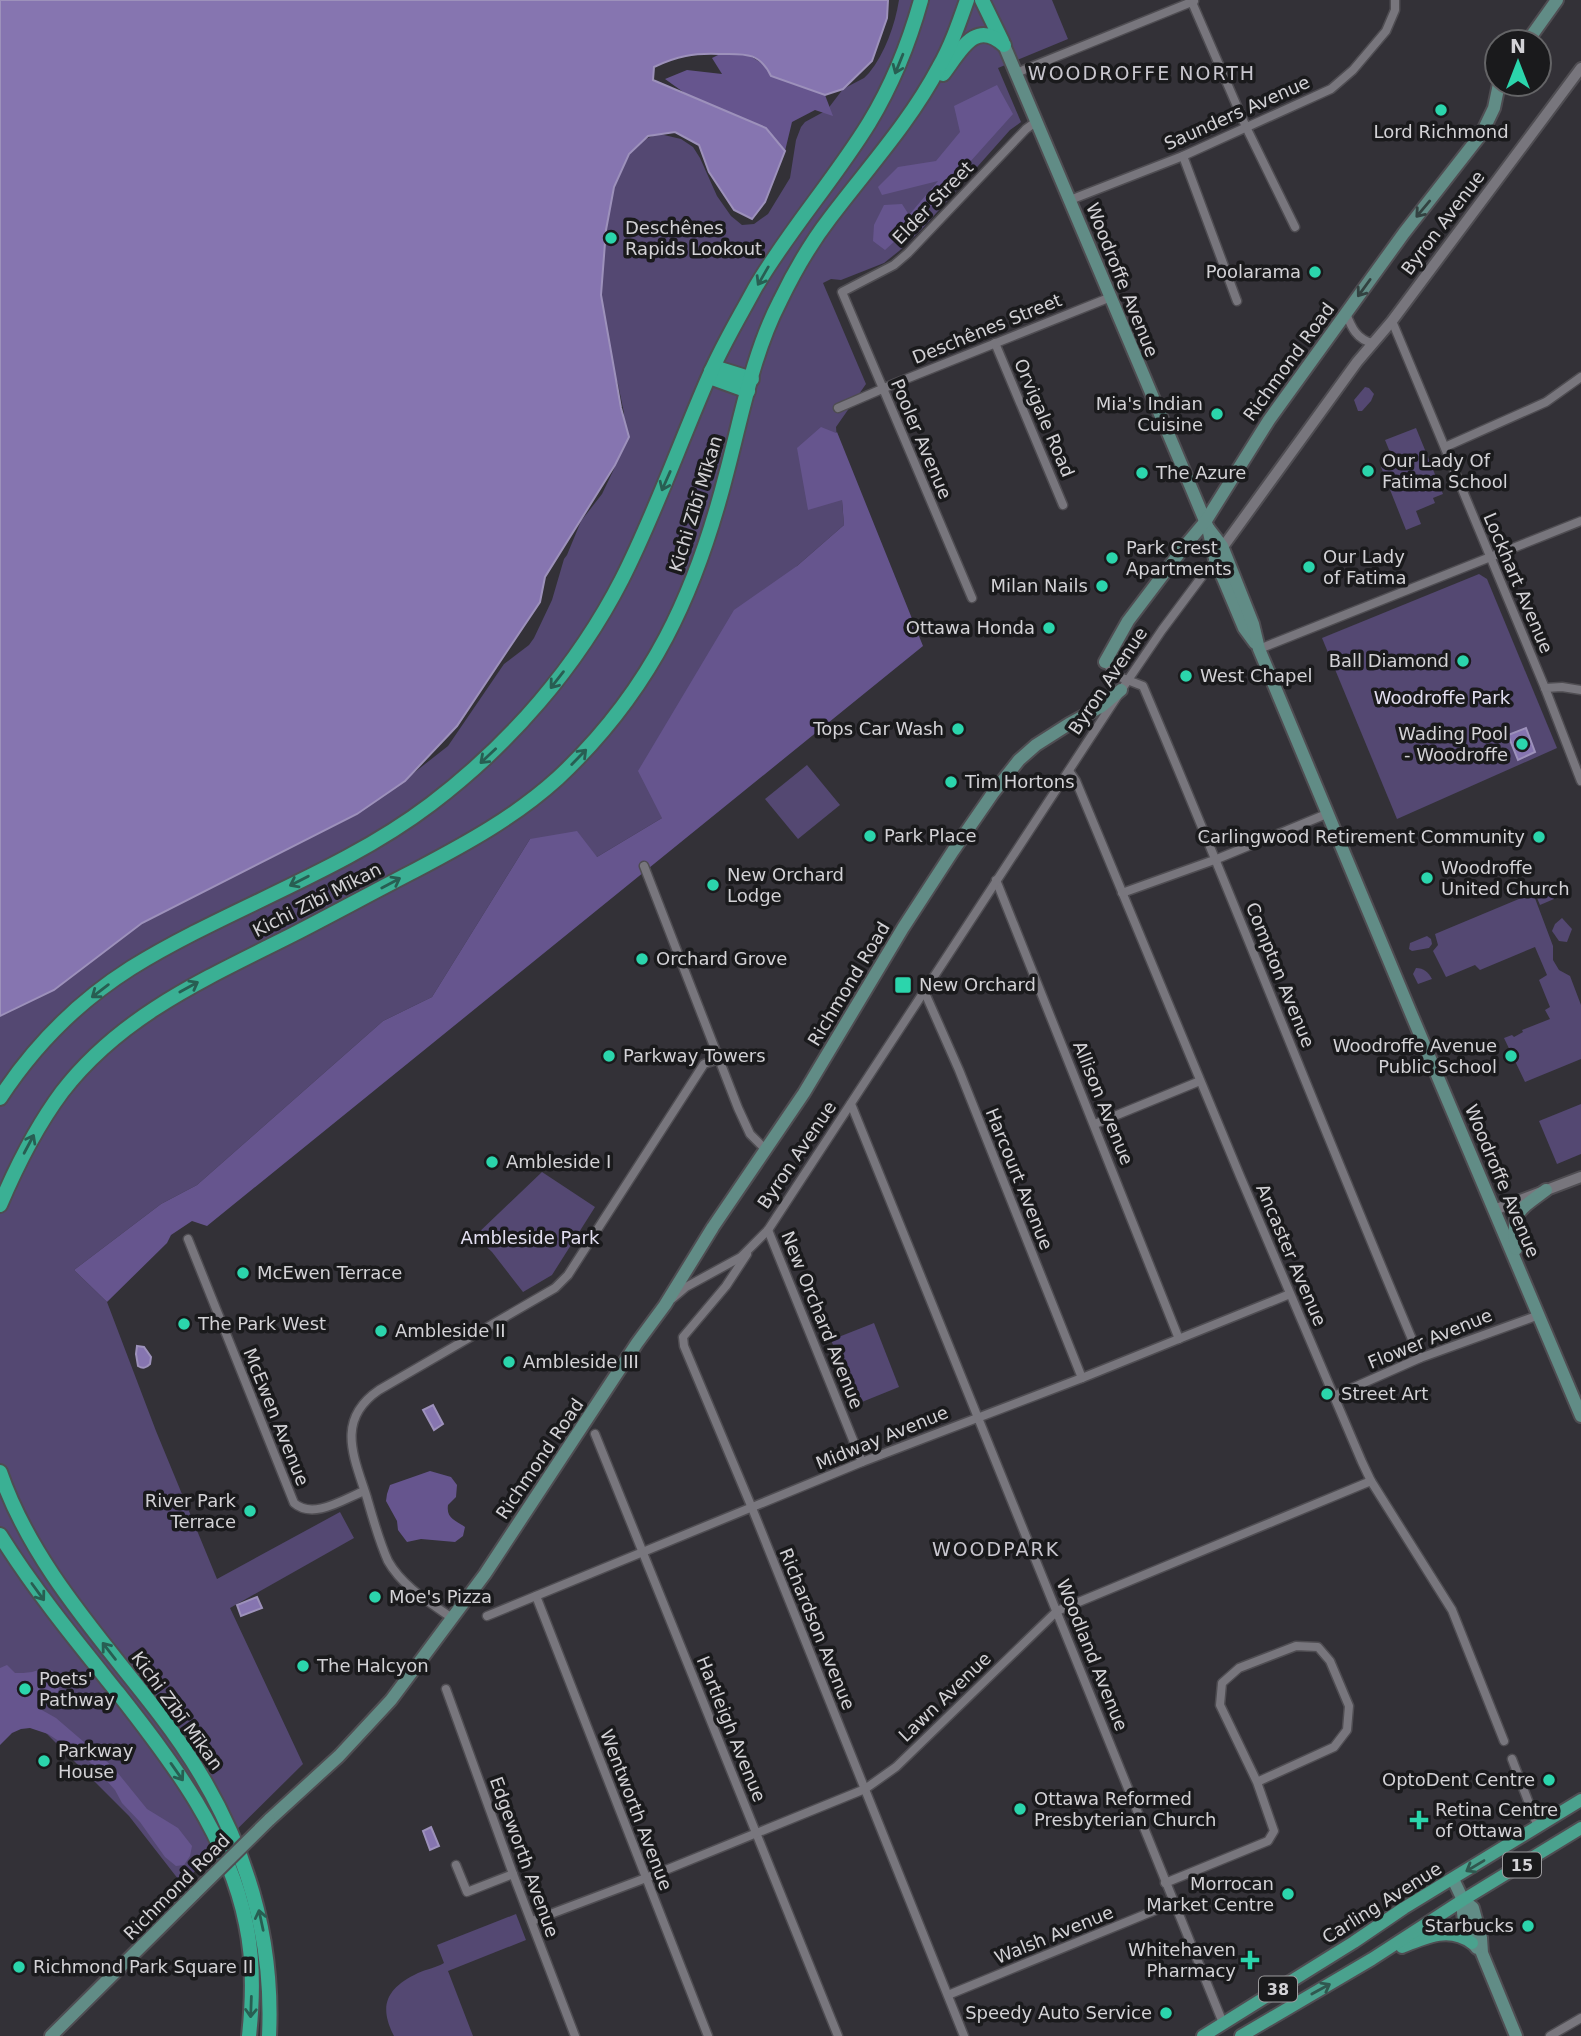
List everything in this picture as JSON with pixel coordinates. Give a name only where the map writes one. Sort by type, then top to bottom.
[{"type":"highway","name":"Kichi Zībī Mīkan","points":[[0,1098],[53,1031],[81,1005],[129,970],[186,937],[304,879],[387,834],[433,803],[498,746],[558,679],[623,577],[711,372],[776,253],[871,120],[898,66],[921,0]]},
{"type":"highway","name":"Kichi Zībī Mīkan","points":[[0,1205],[37,1128],[71,1082],[120,1034],[186,988],[481,836],[541,792],[616,716],[667,640],[689,592],[716,514],[760,349],[776,307],[797,267],[829,219],[907,118],[941,64],[967,0]]},
{"type":"highway","points":[[982,0],[1004,45]]},
{"type":"highway","points":[[992,0],[1004,45]]},
{"type":"highway","points":[[907,118],[974,37],[987,34],[996,37],[1004,45]]},
{"type":"highway","points":[[711,372],[720,369],[750,385]]},
{"type":"highway","name":"Kichi Zībī Mīkan","points":[[0,1472],[24,1525],[54,1577],[170,1729],[201,1775],[232,1835],[252,1888],[263,1932],[269,1980],[269,2036]]},
{"type":"highway","name":"Kichi Zībī Mīkan","points":[[0,1535],[38,1592],[177,1771],[200,1807],[226,1857],[243,1909],[250,1951],[250,2036]]},
{"type":"main road","points":[[1537,28],[1558,0]]},
{"type":"main road","name":"Woodroffe Avenue","points":[[1004,45],[1217,553],[1253,624],[1259,649],[1581,1416]]},
{"type":"main road","name":"Richmond Road","points":[[1105,662],[1128,621],[1184,547],[1206,525],[1256,439],[1404,233],[1482,133],[1496,98]]},
{"type":"main road","name":"Richmond Road","points":[[51,2036],[269,1820],[339,1756],[391,1700],[485,1574],[637,1343],[665,1305],[713,1227],[804,1093],[903,928],[953,851],[1019,760],[1036,745],[1101,706],[1125,685]]},
{"type":"main road","points":[[1518,1264],[1513,1232],[1515,1220],[1521,1209],[1546,1191]]},
{"type":"main road","name":"Carling Avenue","points":[[1203,2036],[1581,1800]]},
{"type":"main road","name":"15","points":[[1463,1900],[1581,1828]]},
{"type":"main road","points":[[1453,1879],[1463,1900],[1473,1908],[1482,1953],[1516,2036]]},
{"type":"main road","points":[[1463,1900],[1462,1915],[1472,1943]]},
{"type":"main road","name":"38","points":[[1241,2036],[1372,1959],[1463,1900]]},
{"type":"main road","points":[[1372,1959],[1440,1934],[1453,1934],[1472,1943],[1482,1953]]},
{"type":"street","name":"Saunders Avenue","points":[[1070,200],[1183,156],[1331,89],[1353,70],[1386,31],[1395,10],[1395,0]]},
{"type":"street","points":[[1016,73],[1193,1],[1246,127],[1295,227]]},
{"type":"street","name":"Byron Avenue","points":[[665,1305],[686,1287],[741,1257],[768,1230],[1162,630],[1357,362],[1392,321],[1581,68]]},
{"type":"street","name":"Elder Street","points":[[842,292],[894,265],[908,253],[1026,129],[1037,121]]},
{"type":"street","points":[[1183,156],[1237,301]]},
{"type":"street","name":"Pooler Avenue","points":[[842,292],[972,598]]},
{"type":"street","name":"Deschênes Street","points":[[838,408],[1111,298]]},
{"type":"street","points":[[1346,313],[1353,330],[1369,343],[1373,343]]},
{"type":"street","name":"Lockhart Avenue","points":[[1392,321],[1581,781]]},
{"type":"street","name":"Orvigale Road","points":[[995,343],[1063,505]]},
{"type":"street","points":[[1444,447],[1546,402],[1581,377]]},
{"type":"street","points":[[1259,649],[1581,521]]},
{"type":"street","name":"Compton Avenue","points":[[1105,662],[1125,685],[1139,683],[1143,686],[1217,859],[1420,1358]]},
{"type":"street","points":[[1545,688],[1581,690]]},
{"type":"street","name":"Ancaster Avenue","points":[[1069,771],[1075,778],[1200,1081],[1371,1481],[1452,1610],[1504,1741]]},
{"type":"street","points":[[1122,892],[1217,859],[1329,813]]},
{"type":"street","points":[[644,866],[750,1134],[765,1149]]},
{"type":"street","name":"Allison Avenue","points":[[996,880],[1179,1339]]},
{"type":"street","name":"Harcourt Avenue","points":[[925,993],[959,1070],[1082,1378]]},
{"type":"street","points":[[452,1618],[411,1588],[392,1567],[383,1550],[354,1460],[351,1444],[354,1421],[362,1405],[379,1390],[555,1288],[568,1275],[704,1064],[719,1059]]},
{"type":"street","points":[[1095,1124],[1200,1081]]},
{"type":"street","name":"Woodland Avenue","points":[[851,1104],[980,1417],[1223,2023]]},
{"type":"street","points":[[1494,1210],[1581,1177]]},
{"type":"street","name":"New Orchard Avenue","points":[[768,1230],[862,1462]]},
{"type":"street","name":"McEwen Avenue","points":[[188,1239],[294,1503],[304,1510],[315,1510],[364,1491]]},
{"type":"street","name":"Richardson Avenue","points":[[751,1248],[726,1286],[683,1337],[684,1346],[964,2036]]},
{"type":"street","name":"Midway Avenue","points":[[488,1616],[862,1462],[1082,1378],[1290,1294]]},
{"type":"street","name":"Flower Avenue","points":[[1334,1396],[1420,1358],[1539,1315]]},
{"type":"street","name":"Hartleigh Avenue","points":[[595,1434],[838,2036]]},
{"type":"street","name":"Lawn Avenue","points":[[531,1922],[865,1789],[896,1767],[1057,1611],[1371,1481]]},
{"type":"street","name":"Wentworth Avenue","points":[[536,1596],[708,2036]]},
{"type":"street","points":[[1165,1883],[1268,1841],[1274,1831],[1257,1782],[1220,1705],[1222,1683],[1238,1668],[1296,1646],[1318,1647],[1330,1661],[1349,1706],[1348,1730],[1334,1747],[1257,1782]]},
{"type":"street","name":"Edgeworth Avenue","points":[[446,1689],[575,2036]]},
{"type":"street","points":[[1511,1759],[1538,1827]]},
{"type":"street","points":[[456,1865],[467,1892],[513,1874]]},
{"type":"street","name":"Walsh Avenue","points":[[948,1995],[1173,1903]]},
{"type":"street","points":[[1550,2036],[1581,2018]]},
{"type":"green space","points":[[899,0],[1052,0],[1068,39],[998,68],[1021,122],[1010,130],[922,229],[884,263],[841,280],[831,279],[823,283],[866,384],[836,427],[844,525],[797,566],[662,818],[597,857],[530,839],[432,997],[383,1021],[197,1185],[161,1204],[74,1270],[107,1302],[217,1579],[340,1512],[354,1538],[230,1608],[303,1764],[182,1884],[129,1816],[32,1719],[0,1736],[0,1016],[12,1011],[124,932],[392,790],[448,746],[504,664],[534,638],[552,600],[564,559],[581,521],[602,494],[614,469],[623,434],[624,413],[611,366],[596,259],[618,167],[641,141],[655,135],[681,139],[693,147],[717,196],[731,216],[742,225],[754,224],[768,214],[790,178],[796,140],[801,127],[827,110],[843,89],[864,78],[875,65],[888,38]]},
{"type":"green space","points":[[1365,387],[1374,394],[1362,411],[1358,411],[1354,400]]},
{"type":"green space","points":[[1416,428],[1443,494],[1433,498],[1435,503],[1416,511],[1421,524],[1406,530],[1381,467],[1394,462],[1385,440]]},
{"type":"green space","name":"Woodroffe Park","points":[[1479,574],[1487,579],[1557,748],[1397,819],[1322,638]]},
{"type":"green space","points":[[807,765],[840,805],[798,839],[765,799]]},
{"type":"green space","points":[[1548,887],[1554,899],[1540,905],[1535,893]]},
{"type":"green space","points":[[1533,893],[1553,946],[1553,960],[1559,970],[1570,976],[1581,1005],[1581,1059],[1525,1082],[1504,1038],[1512,1035],[1514,1037],[1523,1032],[1522,1030],[1550,1019],[1545,1010],[1550,1007],[1539,980],[1547,975],[1535,947],[1480,970],[1475,965],[1446,977],[1433,951],[1438,945],[1435,934]]},
{"type":"green space","points":[[1562,918],[1572,929],[1567,942],[1559,941],[1552,931]]},
{"type":"green space","points":[[1427,936],[1432,944],[1429,948],[1412,951],[1409,949],[1410,943]]},
{"type":"green space","points":[[1416,968],[1426,971],[1432,979],[1418,984],[1413,974]]},
{"type":"green space","points":[[1581,1104],[1581,1154],[1557,1164],[1539,1121]]},
{"type":"green space","name":"Ambleside Park","points":[[542,1172],[595,1207],[552,1275],[523,1292],[492,1252],[475,1236]]},
{"type":"green space","points":[[874,1323],[899,1387],[857,1404],[831,1340]]},
{"type":"green space","points":[[516,1914],[526,1940],[448,1971],[473,2036],[394,2036],[387,2015],[388,1998],[407,1979],[444,1963],[437,1945]]},
{"type":"shaded area","points":[[0,0],[888,0],[887,18],[872,61],[843,89],[825,95],[771,76],[756,58],[743,54],[694,55],[654,67],[653,80],[766,128],[785,151],[765,202],[752,219],[734,210],[709,172],[699,145],[675,132],[648,136],[629,154],[614,187],[606,230],[601,295],[621,408],[629,437],[615,465],[545,577],[540,602],[457,726],[405,781],[357,814],[142,923],[54,990],[0,1016]]},
{"type":"shaded area","points":[[745,53],[765,65],[771,76],[825,95],[833,116],[815,110],[792,122],[785,151],[766,128],[686,94],[665,79],[687,70],[722,74],[712,58],[720,54]]},
{"type":"shaded area","points":[[997,85],[1013,114],[917,221],[885,250],[873,241],[874,225],[884,205],[902,204],[909,215],[938,181],[882,195],[878,187],[898,167],[936,161],[960,132],[954,106]]},
{"type":"shaded area","points":[[821,427],[837,432],[923,646],[207,1226],[192,1221],[171,1235],[167,1243],[107,1302],[74,1270],[161,1204],[197,1185],[383,1021],[432,997],[530,839],[577,831],[597,857],[662,818],[638,771],[734,610],[797,566],[844,525],[842,500],[808,510],[797,448]]},
{"type":"shaded area","name":"Wading Pool - Woodroffe","points":[[1526,728],[1535,752],[1518,760],[1508,735]]},
{"type":"shaded area","points":[[137,1346],[144,1347],[151,1357],[150,1364],[146,1367],[138,1366]]},
{"type":"shaded area","points":[[433,1405],[443,1424],[434,1430],[423,1410]]},
{"type":"shaded area","points":[[430,1471],[451,1477],[457,1485],[456,1497],[448,1505],[448,1510],[452,1519],[465,1527],[463,1536],[455,1542],[421,1539],[407,1542],[398,1530],[397,1521],[386,1501],[390,1485]]},
{"type":"shaded area","points":[[257,1597],[262,1608],[241,1616],[237,1605]]},
{"type":"shaded area","points":[[7,1665],[15,1673],[46,1669],[53,1671],[59,1690],[54,1697],[40,1704],[40,1709],[56,1718],[113,1767],[147,1809],[178,1828],[192,1846],[184,1865],[176,1866],[165,1857],[140,1822],[122,1803],[115,1790],[89,1761],[48,1734],[30,1728],[21,1729],[12,1733],[0,1745],[0,1668]]},
{"type":"shaded area","points":[[431,1827],[439,1846],[430,1850],[423,1831]]},
{"type":"place","name":"Lord Richmond","points":[[1441,110]]},
{"type":"place","name":"Deschênes Rapids Lookout","points":[[611,238]]},
{"type":"place","name":"Poolarama","points":[[1315,272]]},
{"type":"place","name":"Mia's Indian Cuisine","points":[[1217,414]]},
{"type":"place","name":"Our Lady Of Fatima School","points":[[1368,471]]},
{"type":"place","name":"The Azure","points":[[1142,473]]},
{"type":"place","name":"Park Crest Apartments","points":[[1112,558]]},
{"type":"place","name":"Our Lady of Fatima","points":[[1309,567]]},
{"type":"place","name":"Milan Nails","points":[[1102,586]]},
{"type":"place","name":"Ottawa Honda","points":[[1049,628]]},
{"type":"place","name":"Ball Diamond","points":[[1463,661]]},
{"type":"place","name":"West Chapel","points":[[1186,676]]},
{"type":"place","name":"Tops Car Wash","points":[[958,729]]},
{"type":"place","name":"Wading Pool - Woodroffe","points":[[1522,744]]},
{"type":"place","name":"Tim Hortons","points":[[951,782]]},
{"type":"place","name":"Park Place","points":[[870,836]]},
{"type":"place","name":"Carlingwood Retirement Community","points":[[1539,837]]},
{"type":"place","name":"Woodroffe United Church","points":[[1427,878]]},
{"type":"place","name":"New Orchard Lodge","points":[[713,885]]},
{"type":"place","name":"Orchard Grove","points":[[642,959]]},
{"type":"place","name":"New Orchard","points":[[903,985]]},
{"type":"place","name":"Parkway Towers","points":[[609,1056]]},
{"type":"place","name":"Woodroffe Avenue Public School","points":[[1511,1056]]},
{"type":"place","name":"Ambleside I","points":[[492,1162]]},
{"type":"place","name":"McEwen Terrace","points":[[243,1273]]},
{"type":"place","name":"The Park West","points":[[184,1324]]},
{"type":"place","name":"Ambleside II","points":[[381,1331]]},
{"type":"place","name":"Ambleside III","points":[[509,1362]]},
{"type":"place","name":"Street Art","points":[[1327,1394]]},
{"type":"place","name":"River Park Terrace","points":[[250,1511]]},
{"type":"place","name":"Moe's Pizza","points":[[375,1597]]},
{"type":"place","name":"The Halcyon","points":[[303,1666]]},
{"type":"place","name":"Poets' Pathway","points":[[25,1689]]},
{"type":"place","name":"Parkway House","points":[[44,1761]]},
{"type":"place","name":"OptoDent Centre","points":[[1549,1780]]},
{"type":"place","name":"Ottawa Reformed Presbyterian Church","points":[[1020,1809]]},
{"type":"place","name":"Retina Centre of Ottawa","points":[[1419,1820]]},
{"type":"place","name":"Morrocan Market Centre","points":[[1288,1894]]},
{"type":"place","name":"Starbucks","points":[[1528,1926]]},
{"type":"place","name":"Whitehaven Pharmacy","points":[[1250,1960]]},
{"type":"place","name":"Richmond Park Square II","points":[[19,1967]]},
{"type":"place","name":"Speedy Auto Service","points":[[1166,2013]]},
{"type":"district","name":"WOODROFFE NORTH","points":[[1142,73]]},
{"type":"district","name":"WOODPARK","points":[[996,1549]]}]
